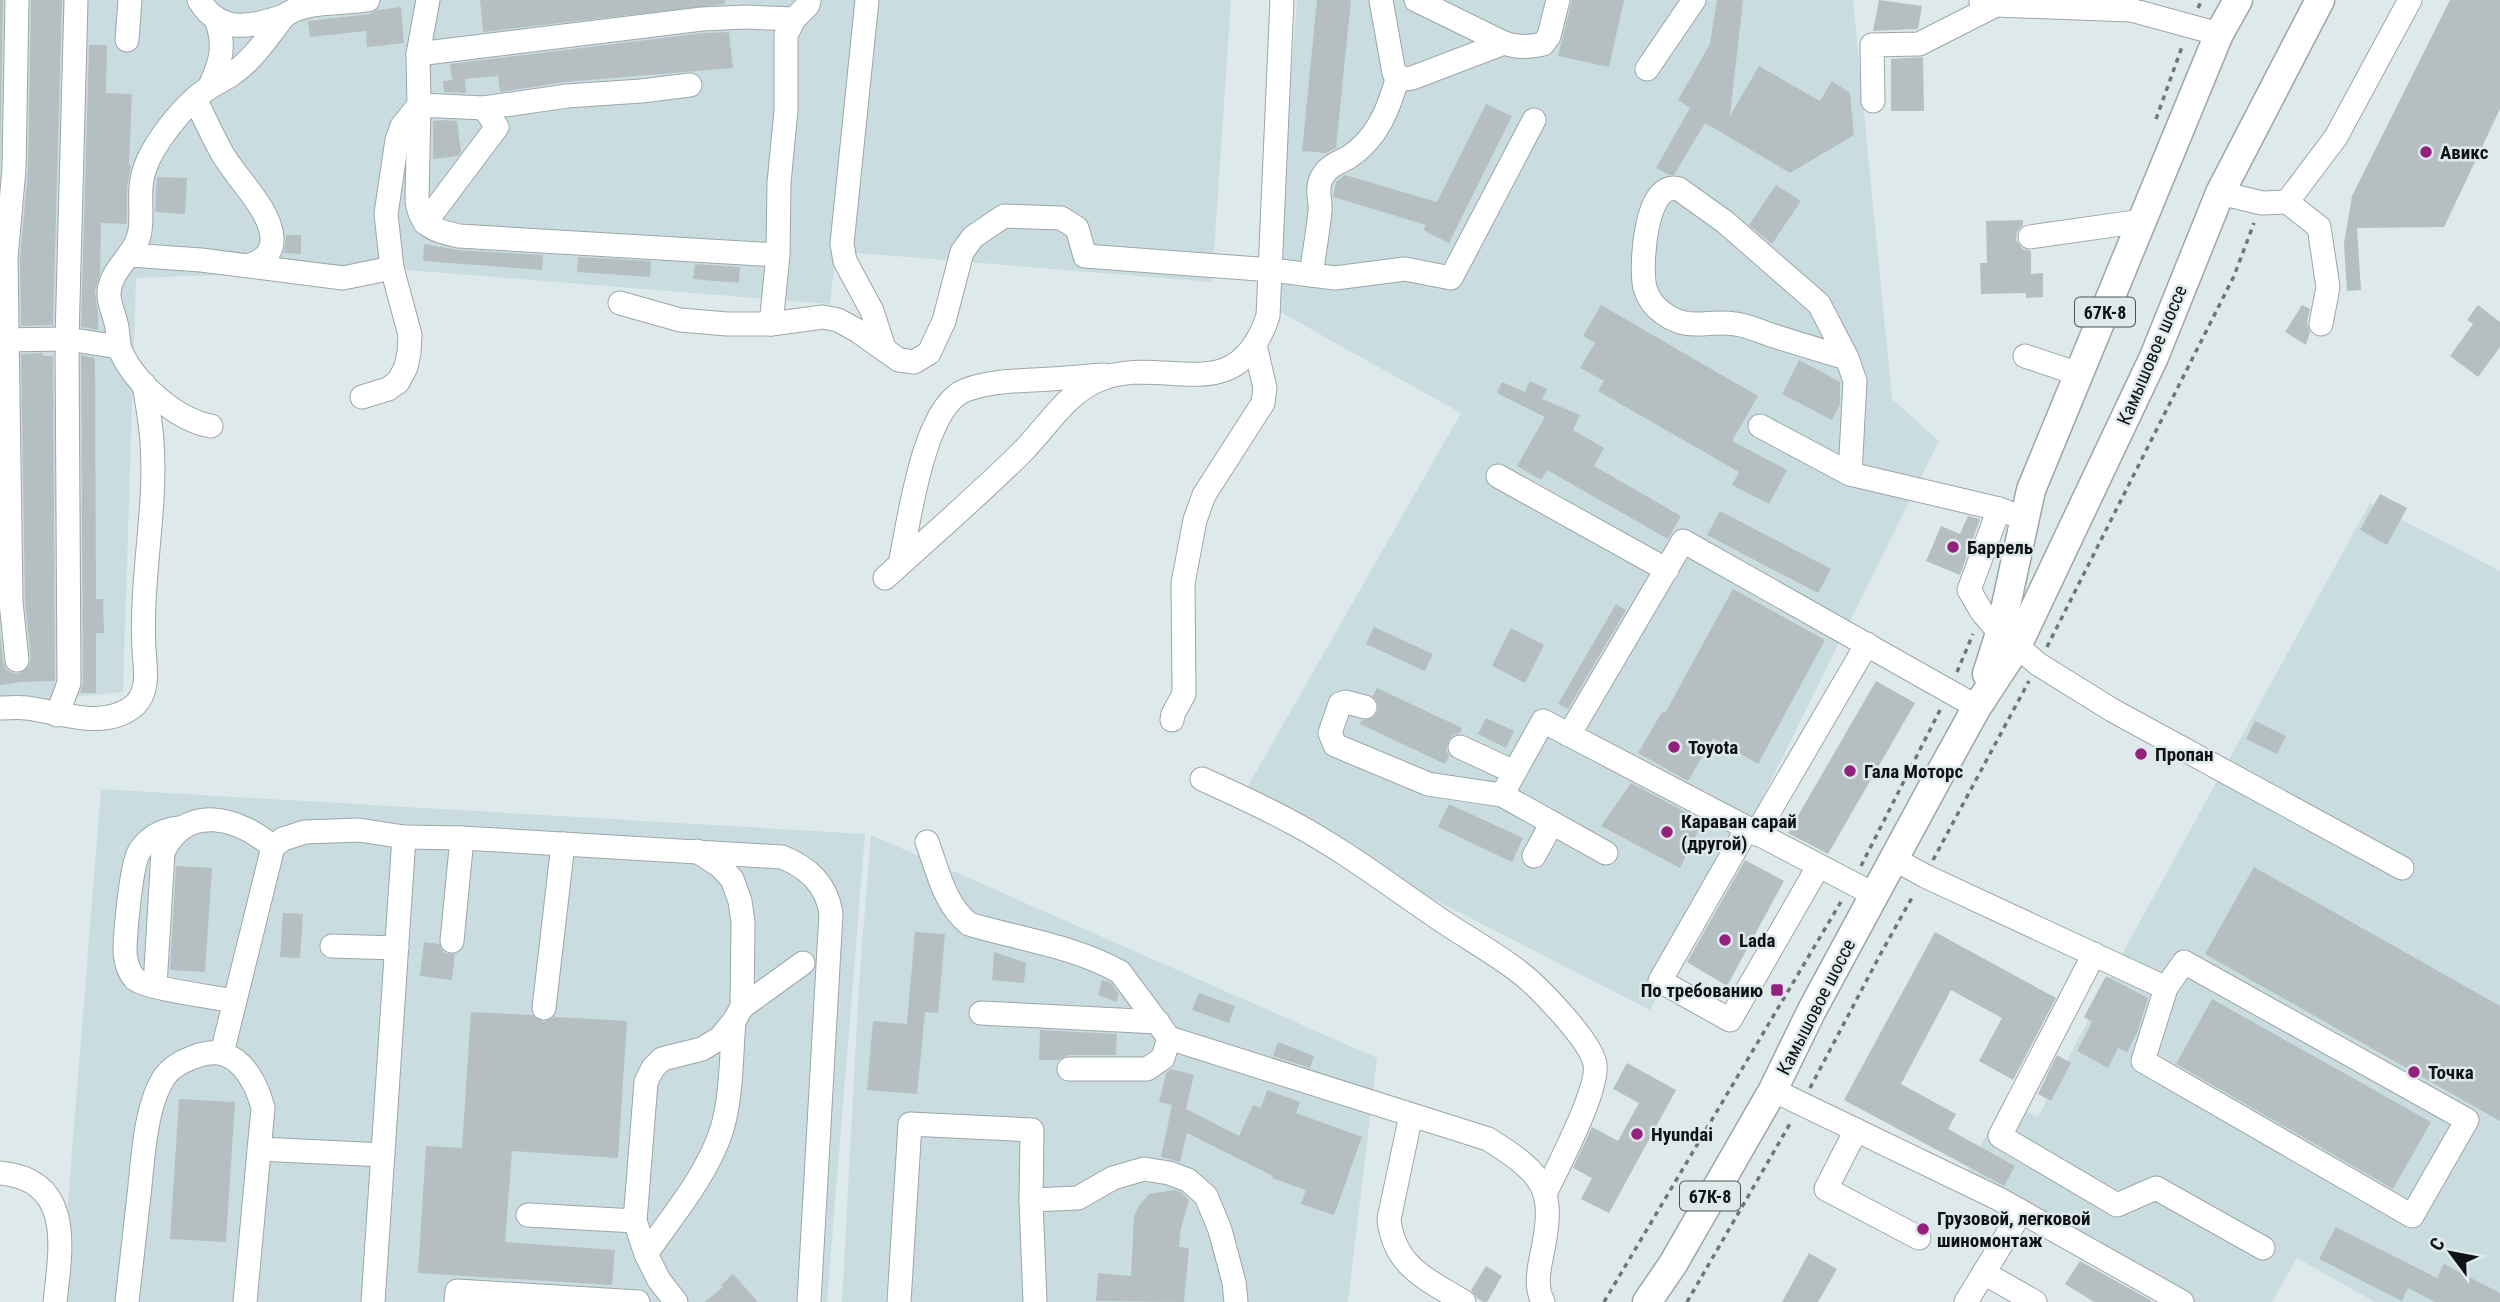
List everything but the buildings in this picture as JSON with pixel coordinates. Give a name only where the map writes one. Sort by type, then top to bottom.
[{"type":"main road","name":"Камышовое шоссе","points":[[2008,640],[2031,490],[2219,33],[2238,0]]},
{"type":"main road","name":"Камышовое шоссе","points":[[1647,1302],[1773,1090],[1812,1010],[1977,707],[2008,640],[2154,357],[2220,193],[2320,0]]},
{"type":"lane","points":[[17,0],[14,169],[6,258],[4,340],[11,602],[17,660]]},
{"type":"lane","points":[[57,715],[69,683],[67,339],[76,0]]},
{"type":"lane","points":[[127,40],[130,0]]},
{"type":"lane","points":[[203,93],[231,75],[256,53],[284,16],[291,11],[314,5],[368,0]]},
{"type":"lane","points":[[428,0],[418,54],[416,201],[419,214],[425,223],[436,231],[458,236],[778,255]]},
{"type":"lane","points":[[771,324],[778,255],[779,183],[786,110],[786,35],[794,19],[808,5],[809,0]]},
{"type":"lane","points":[[867,0],[842,244],[845,261],[872,311],[884,348]]},
{"type":"lane","points":[[1118,373],[1094,382],[1067,401],[1024,450],[892,571],[933,425],[963,390],[1003,381],[1118,373],[1206,374],[1228,368],[1248,356],[1261,337],[1268,316],[1272,270],[1282,0]]},
{"type":"lane","points":[[1381,0],[1394,73],[1404,79],[1504,43]]},
{"type":"lane","points":[[1416,0],[1517,47],[1543,44],[1549,36],[1558,0]]},
{"type":"lane","points":[[1647,69],[1694,0]]},
{"type":"lane","points":[[2287,202],[2336,137],[2410,0]]},
{"type":"lane","points":[[1873,101],[1872,44],[1919,44],[1986,2],[2129,5],[2219,33]]},
{"type":"lane","points":[[205,6],[230,24],[246,27],[284,16]]},
{"type":"lane","points":[[205,6],[223,47],[221,62],[203,93],[164,134],[148,159],[141,188],[140,233],[130,255],[115,274],[109,293],[117,326],[118,347],[123,357],[144,384],[174,411],[196,423],[211,426]]},
{"type":"lane","points":[[418,54],[702,19],[794,19]]},
{"type":"lane","points":[[1311,275],[1320,207],[1319,182],[1326,169],[1362,146],[1382,123],[1398,76]]},
{"type":"lane","points":[[419,105],[484,108],[566,96],[690,85]]},
{"type":"lane","points":[[203,93],[223,155],[263,213],[273,239],[267,256],[250,265]]},
{"type":"lane","points":[[362,397],[388,390],[398,382],[406,367],[410,335],[393,268],[386,215],[393,159],[402,126],[419,105]]},
{"type":"lane","points":[[425,223],[497,127],[484,108]]},
{"type":"lane","points":[[620,303],[680,320],[727,324],[771,324],[823,317],[838,320],[899,360],[914,362],[929,353],[944,321],[962,252],[973,237],[1004,216],[1061,218],[1077,228],[1085,256],[1272,270],[1335,278],[1405,269],[1451,278],[1534,120]]},
{"type":"lane","points":[[1847,358],[1734,323],[1703,326],[1682,324],[1663,313],[1650,301],[1643,272],[1643,248],[1653,207],[1664,191],[1671,187],[1679,189],[1716,215],[1819,304],[1847,358],[1855,382],[1850,474]]},
{"type":"lane","points":[[2220,193],[2262,203],[2287,202],[2319,227],[2328,287],[2321,324]]},
{"type":"lane","points":[[2031,237],[2142,221]]},
{"type":"lane","points":[[130,255],[250,265],[343,278],[393,268]]},
{"type":"lane","points":[[4,340],[67,339],[118,347]]},
{"type":"lane","points":[[1172,720],[1184,694],[1183,583],[1195,520],[1204,495],[1263,403],[1265,388],[1255,345]]},
{"type":"lane","points":[[2025,356],[2079,374]]},
{"type":"lane","points":[[0,708],[27,708],[82,718],[102,717],[121,713],[135,704],[143,693],[146,683],[143,627],[152,483],[152,442],[144,384]]},
{"type":"lane","points":[[1760,426],[1850,474],[1999,509],[2025,519]]},
{"type":"lane","points":[[1498,476],[1667,570]]},
{"type":"lane","points":[[1999,509],[1969,590],[1982,612],[2008,640],[2038,664],[2112,710],[2402,867]]},
{"type":"lane","points":[[1569,736],[1683,541],[1977,707]]},
{"type":"lane","points":[[1818,867],[1730,1020],[1660,981],[1867,644]]},
{"type":"lane","points":[[1365,707],[1346,702],[1340,704],[1330,733],[1335,745],[1428,784],[1502,795],[1606,853]]},
{"type":"lane","points":[[1502,795],[1543,721],[1875,895]]},
{"type":"lane","points":[[1460,747],[1514,772]]},
{"type":"lane","points":[[1202,779],[1295,823],[1521,973],[1584,1042],[1593,1056],[1594,1081],[1577,1136],[1546,1192]]},
{"type":"lane","points":[[234,1001],[136,981],[128,970],[125,954],[138,853],[149,840],[163,830],[179,828],[196,821],[228,821],[256,832],[273,847]]},
{"type":"lane","points":[[1534,856],[1552,823]]},
{"type":"lane","points":[[155,986],[163,852],[168,840],[179,828]]},
{"type":"lane","points":[[222,1053],[273,847],[283,839],[305,832],[359,830],[404,837],[782,857],[811,872],[822,886],[831,913],[809,1302]]},
{"type":"lane","points":[[373,1302],[404,837]]},
{"type":"lane","points":[[452,941],[461,838]]},
{"type":"lane","points":[[926,842],[949,903],[969,924],[1108,965],[1126,978],[1163,1030],[1163,1058],[1147,1069],[1069,1069]]},
{"type":"lane","points":[[544,1008],[563,844]]},
{"type":"lane","points":[[646,1254],[692,1188],[714,1148],[722,1127],[738,1014],[743,922],[740,901],[732,879],[720,866],[697,851]]},
{"type":"lane","points":[[1894,859],[1924,876],[2166,988]]},
{"type":"lane","points":[[332,946],[397,948]]},
{"type":"lane","points":[[2094,954],[2000,1136],[2117,1205],[2156,1188],[2263,1248]]},
{"type":"lane","points":[[2184,962],[2467,1120],[2412,1216],[2143,1061],[2166,988],[2184,962]]},
{"type":"lane","points":[[676,1302],[659,1280],[646,1254],[635,1221],[646,1082],[653,1068],[662,1059],[702,1049],[720,1038],[738,1014],[803,963]]},
{"type":"lane","points":[[981,1013],[1163,1030],[1488,1139],[1532,1169],[1546,1192],[1548,1220],[1538,1284],[1543,1302]]},
{"type":"lane","points":[[127,1302],[143,1157],[153,1102],[166,1075],[181,1062],[198,1055],[222,1053],[237,1062],[249,1075],[259,1092],[263,1108],[246,1302]]},
{"type":"lane","points":[[1773,1090],[2021,1212],[2182,1302]]},
{"type":"lane","points":[[1411,1115],[1389,1219],[1390,1235],[1405,1264],[1464,1302]]},
{"type":"lane","points":[[899,1302],[910,1124],[1032,1130],[1031,1200],[1035,1302]]},
{"type":"lane","points":[[1856,1130],[1826,1189],[1919,1238]]},
{"type":"lane","points":[[259,1149],[383,1155]]},
{"type":"lane","points":[[1031,1200],[1078,1198],[1113,1178],[1144,1169],[1169,1173],[1188,1180],[1206,1196],[1220,1230],[1234,1282],[1236,1302]]},
{"type":"lane","points":[[0,1173],[28,1178],[46,1193],[53,1204],[60,1243],[55,1302]]},
{"type":"lane","points":[[1966,1302],[2021,1212]]},
{"type":"lane","points":[[528,1215],[635,1221]]},
{"type":"lane","points":[[1984,1273],[2035,1302]]},
{"type":"lane","points":[[456,1302],[457,1291],[530,1299],[638,1302]]},
{"type":"path","points":[[1687,1302],[1802,1104],[2038,664],[2234,276],[2262,203]]},
{"type":"path","points":[[1604,1302],[1827,924]]},
{"type":"shaded area","points":[[0,0],[865,0],[830,304],[395,269],[136,278],[123,692],[0,704]]},
{"type":"shaded area","points":[[868,0],[1231,0],[1212,282],[846,252]]},
{"type":"shaded area","points":[[1297,0],[1853,0],[1892,399],[1939,441],[1747,829],[1650,1010],[1240,800],[1461,413],[1273,308]]},
{"type":"shaded area","points":[[2370,503],[2500,571],[2500,1302],[2375,1302],[2297,1258],[2272,1302],[2190,1302],[1967,1171],[2005,1100],[2038,1117],[2127,945]]},
{"type":"shaded area","points":[[101,789],[865,834],[827,1302],[60,1302]]},
{"type":"shaded area","points":[[871,835],[1377,1058],[1348,1302],[842,1302],[859,983]]},
{"type":"place","name":"Авикс","points":[[2426,152]]},
{"type":"place","name":"Баррель","points":[[1953,547]]},
{"type":"place","name":"Toyota","points":[[1674,747]]},
{"type":"place","name":"Пропан","points":[[2141,754]]},
{"type":"place","name":"Гала Моторс","points":[[1850,771]]},
{"type":"place","name":"Караван сарай (другой)","points":[[1667,832]]},
{"type":"place","name":"Lada","points":[[1725,940]]},
{"type":"place","name":"По требованию","points":[[1777,990]]},
{"type":"place","name":"Точка","points":[[2414,1072]]},
{"type":"place","name":"Hyundai","points":[[1637,1134]]},
{"type":"place","name":"Грузовой, легковой шиномонтаж","points":[[1923,1229]]}]
